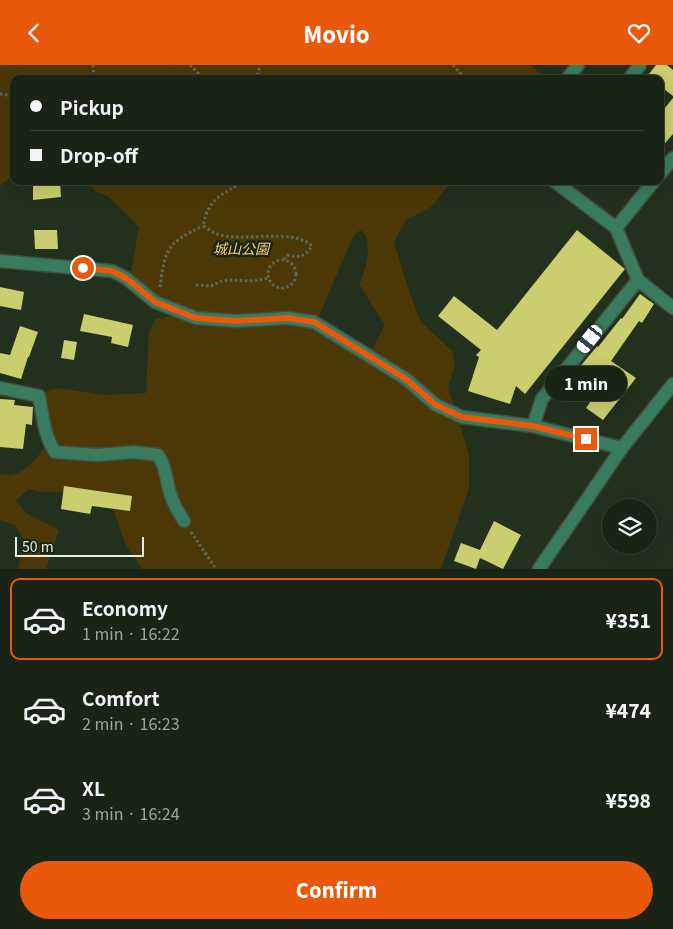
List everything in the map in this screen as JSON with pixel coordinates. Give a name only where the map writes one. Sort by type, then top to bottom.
[{"type":"street","points":[[570,75],[578,65]]},
{"type":"street","points":[[632,75],[640,65]]},
{"type":"street","points":[[664,169],[673,158]]},
{"type":"street","points":[[559,185],[616,228],[638,280],[673,308]]},
{"type":"street","points":[[616,228],[651,185]]},
{"type":"street","points":[[0,261],[112,271],[126,278],[155,302],[196,318],[236,321],[288,318],[314,322],[406,379],[436,405],[462,417],[533,426],[622,448]]},
{"type":"street","points":[[533,426],[542,399],[638,280]]},
{"type":"street","points":[[539,569],[622,448],[673,384]]},
{"type":"street","points":[[0,389],[39,396],[42,418],[50,446],[55,453],[97,455],[134,453],[158,455],[163,462],[170,494],[184,521]]},
{"type":"path","points":[[190,65],[200,75]]},
{"type":"path","points":[[452,65],[461,75]]},
{"type":"path","points":[[203,226],[205,212],[219,196],[238,185]]},
{"type":"path","points":[[203,226],[216,234],[241,237],[288,237],[302,239],[312,245],[306,255],[298,258],[287,255],[284,261]]},
{"type":"path","points":[[160,287],[164,259],[169,247],[180,237],[203,226]]},
{"type":"path","points":[[279,261],[289,262],[296,273],[292,284],[281,288],[276,286],[269,278],[269,269],[279,261]]},
{"type":"path","points":[[196,285],[211,286],[229,280],[254,281],[269,278]]},
{"type":"path","points":[[184,521],[216,569]]},
{"type":"green space","points":[[0,65],[530,65],[542,75],[10,75],[10,177],[0,186]]},
{"type":"green space","name":"城山公園","points":[[90,185],[449,185],[431,207],[406,220],[394,242],[420,321],[452,351],[455,366],[448,387],[469,455],[469,488],[441,569],[142,569],[125,543],[110,500],[102,491],[41,492],[28,489],[16,501],[26,513],[59,530],[46,569],[18,569],[24,540],[15,525],[0,520],[0,474],[11,475],[23,470],[41,453],[48,443],[44,404],[47,391],[59,388],[103,395],[146,393],[149,332],[156,319],[182,314],[222,314],[187,311],[142,288],[130,278],[139,227],[109,197],[95,191]],"holes":[[[360,230],[366,235],[367,260],[359,284],[385,325],[365,363],[319,331],[314,316],[319,316],[353,237]]]},
{"type":"building","points":[[656,65],[667,65],[673,70],[673,96],[664,89],[664,75],[648,75]]},
{"type":"building","points":[[673,98],[673,134],[664,144],[664,109]]},
{"type":"building","points":[[33,185],[60,185],[61,197],[33,200]]},
{"type":"building","points":[[34,230],[57,230],[58,249],[35,249]]},
{"type":"building","points":[[577,230],[625,269],[525,394],[516,386],[510,404],[468,391],[479,357],[476,355],[481,350],[438,316],[454,296],[497,330]]},
{"type":"building","points":[[0,287],[24,292],[21,310],[0,306]]},
{"type":"building","points":[[640,294],[654,304],[642,323],[639,321],[611,361],[636,378],[603,420],[586,408],[600,388],[578,369],[622,319]]},
{"type":"building","points":[[84,314],[133,325],[128,347],[111,343],[112,337],[80,331]]},
{"type":"building","points":[[20,326],[38,332],[21,379],[0,373],[0,353],[10,355]]},
{"type":"building","points":[[64,340],[77,342],[74,360],[61,358]]},
{"type":"building","points":[[0,399],[15,400],[14,405],[33,407],[32,425],[26,424],[23,449],[0,447]]},
{"type":"building","points":[[64,486],[132,496],[130,511],[92,506],[90,514],[61,509]]},
{"type":"building","points":[[494,521],[521,535],[503,569],[480,558],[476,569],[454,561],[461,543],[480,550]]},
{"type":"route","points":[[83,268],[112,271],[126,278],[155,302],[196,318],[236,321],[288,318],[314,322],[406,379],[436,405],[462,417],[533,426],[586,439]]}]
